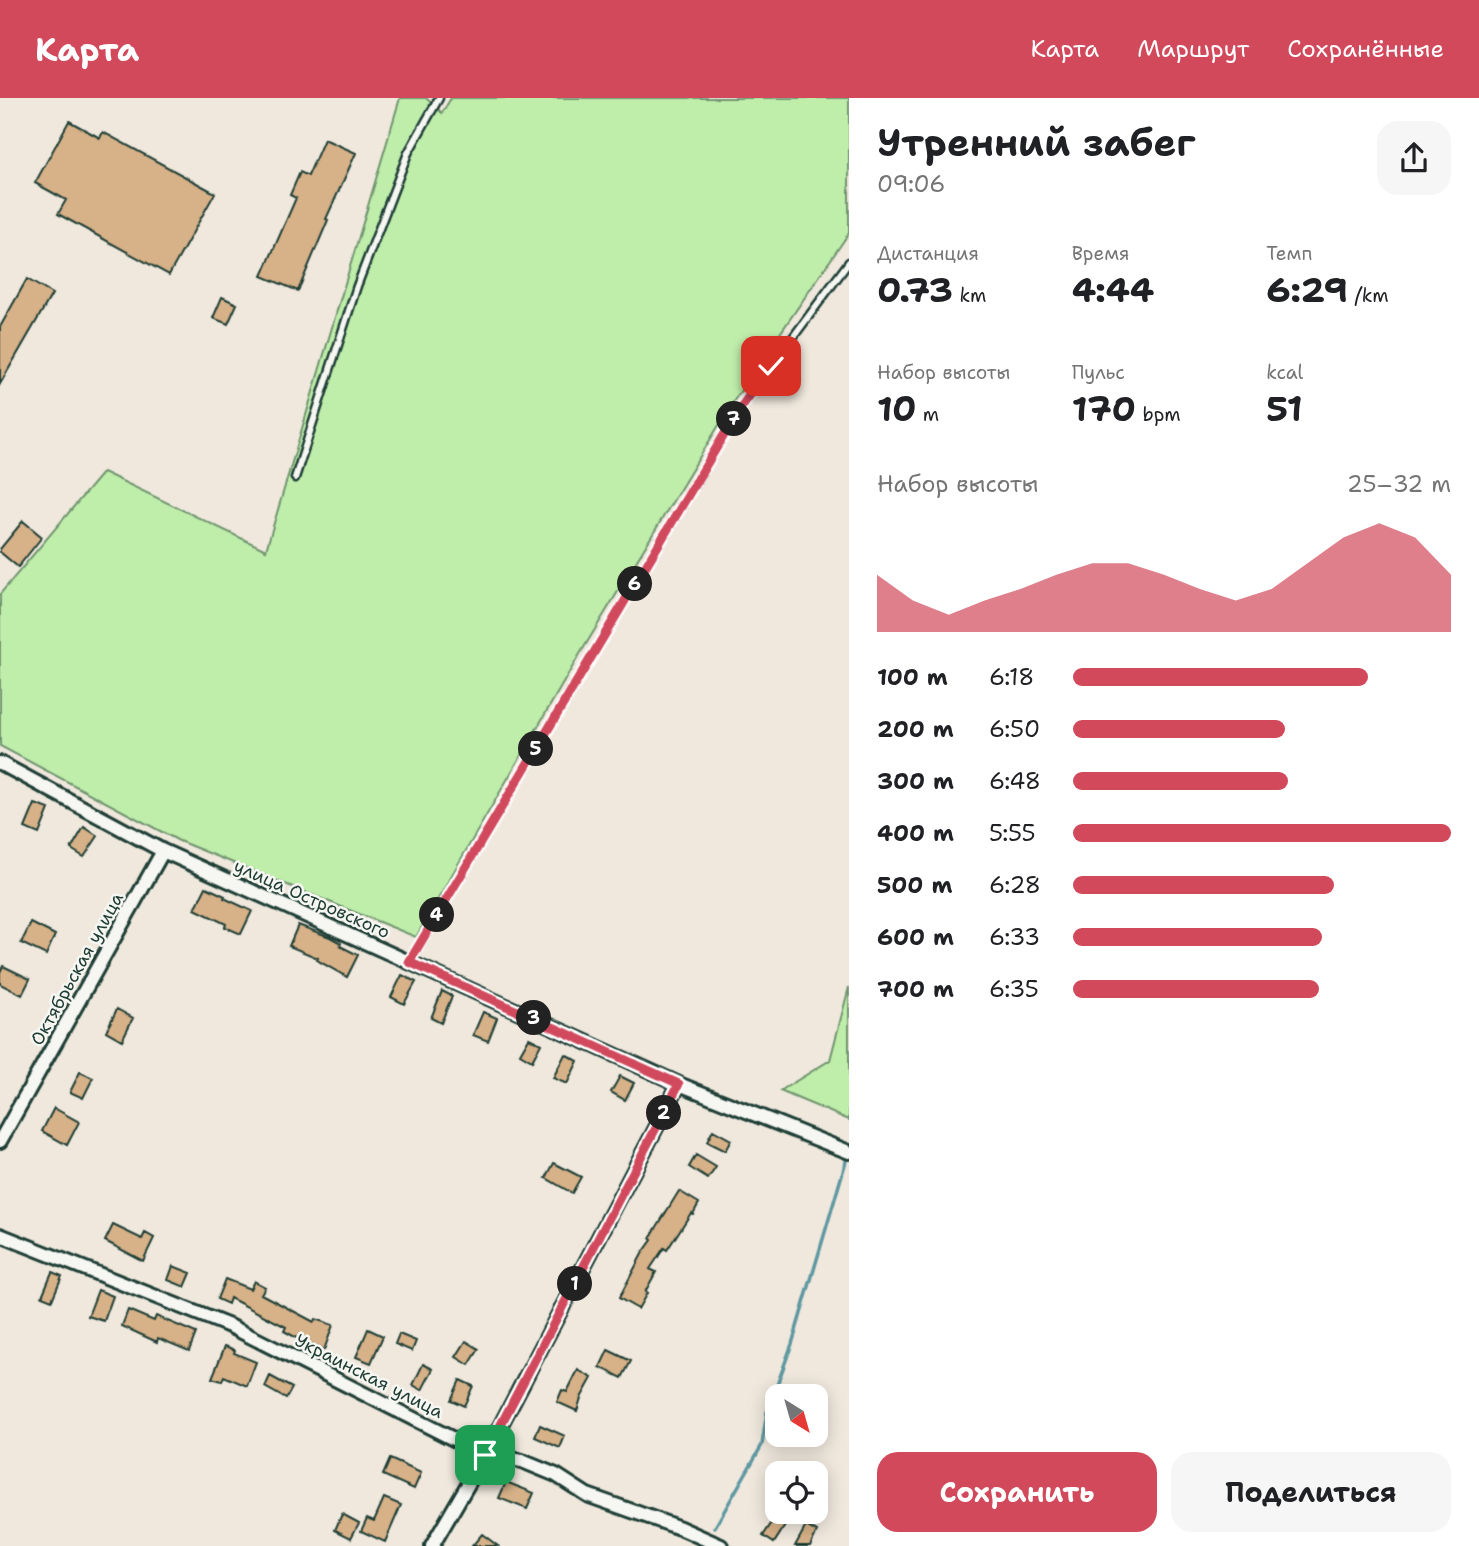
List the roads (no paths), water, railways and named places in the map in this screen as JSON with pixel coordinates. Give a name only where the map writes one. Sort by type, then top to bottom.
[{"type":"street","name":"улица Островского","points":[[0,763],[163,851],[679,1084],[849,1152]]},
{"type":"street","name":"Октябрьская улица","points":[[0,1141],[163,851]]},
{"type":"street","points":[[432,1546],[485,1455],[679,1084]]},
{"type":"street","name":"Украинская улица","points":[[0,1235],[232,1327],[485,1455],[522,1461],[556,1475],[587,1495],[680,1528],[721,1546]]},
{"type":"lane","points":[[295,478],[376,237],[408,153],[439,98]]},
{"type":"lane","points":[[409,962],[739,410],[849,262]]},
{"type":"waterway","points":[[715,1527],[762,1445],[767,1412],[792,1344],[846,1161]]}]
